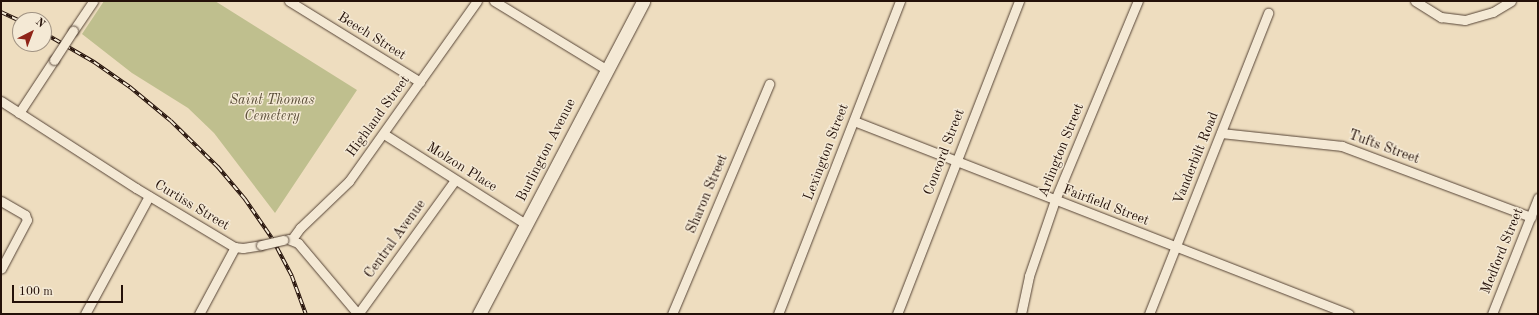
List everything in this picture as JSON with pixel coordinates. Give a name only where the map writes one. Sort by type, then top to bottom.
[{"type":"main road","name":"Burlington Avenue","points":[[479,314],[606,69],[643,1]]},
{"type":"street","points":[[19,113],[93,1]]},
{"type":"street","name":"Beech Street","points":[[289,1],[420,82]]},
{"type":"street","name":"Highland Street","points":[[287,240],[342,190],[384,134],[477,1]]},
{"type":"street","points":[[494,1],[606,69]]},
{"type":"street","name":"Lexington Street","points":[[778,314],[900,1]]},
{"type":"street","name":"Concord Street","points":[[897,314],[1018,1]]},
{"type":"street","name":"Arlington Street","points":[[1021,314],[1029,276],[1055,200],[1138,1]]},
{"type":"street","points":[[1415,1],[1441,17],[1465,20],[1493,12],[1511,1]]},
{"type":"street","name":"Vanderbilt Road","points":[[1149,314],[1268,13]]},
{"type":"street","name":"Sharon Street","points":[[672,314],[769,84]]},
{"type":"street","name":"Curtiss Street","points":[[1,101],[149,196],[235,247],[261,245],[287,240]]},
{"type":"street","name":"Fairfield Street","points":[[854,121],[1349,314]]},
{"type":"street","name":"Tufts Street","points":[[1221,133],[1342,146],[1531,217]]},
{"type":"street","name":"Molzon Place","points":[[384,134],[526,224]]},
{"type":"street","name":"Central Avenue","points":[[358,314],[455,180]]},
{"type":"street","points":[[85,314],[149,196]]},
{"type":"street","name":"Medford Street","points":[[1492,314],[1538,198]]},
{"type":"street","points":[[1,201],[25,215],[27,220],[1,269]]},
{"type":"street","points":[[287,240],[358,314]]},
{"type":"street","points":[[199,314],[235,247]]},
{"type":"green space","name":"Saint Thomas Cemetery","points":[[104,1],[215,1],[357,90],[275,213],[214,133],[188,108],[132,73],[82,34]]},
{"type":"railway","points":[[1,12],[12,17]]},
{"type":"railway","points":[[52,38],[94,62],[130,87],[171,121],[218,167],[245,199],[272,238],[292,276],[306,314]]}]
